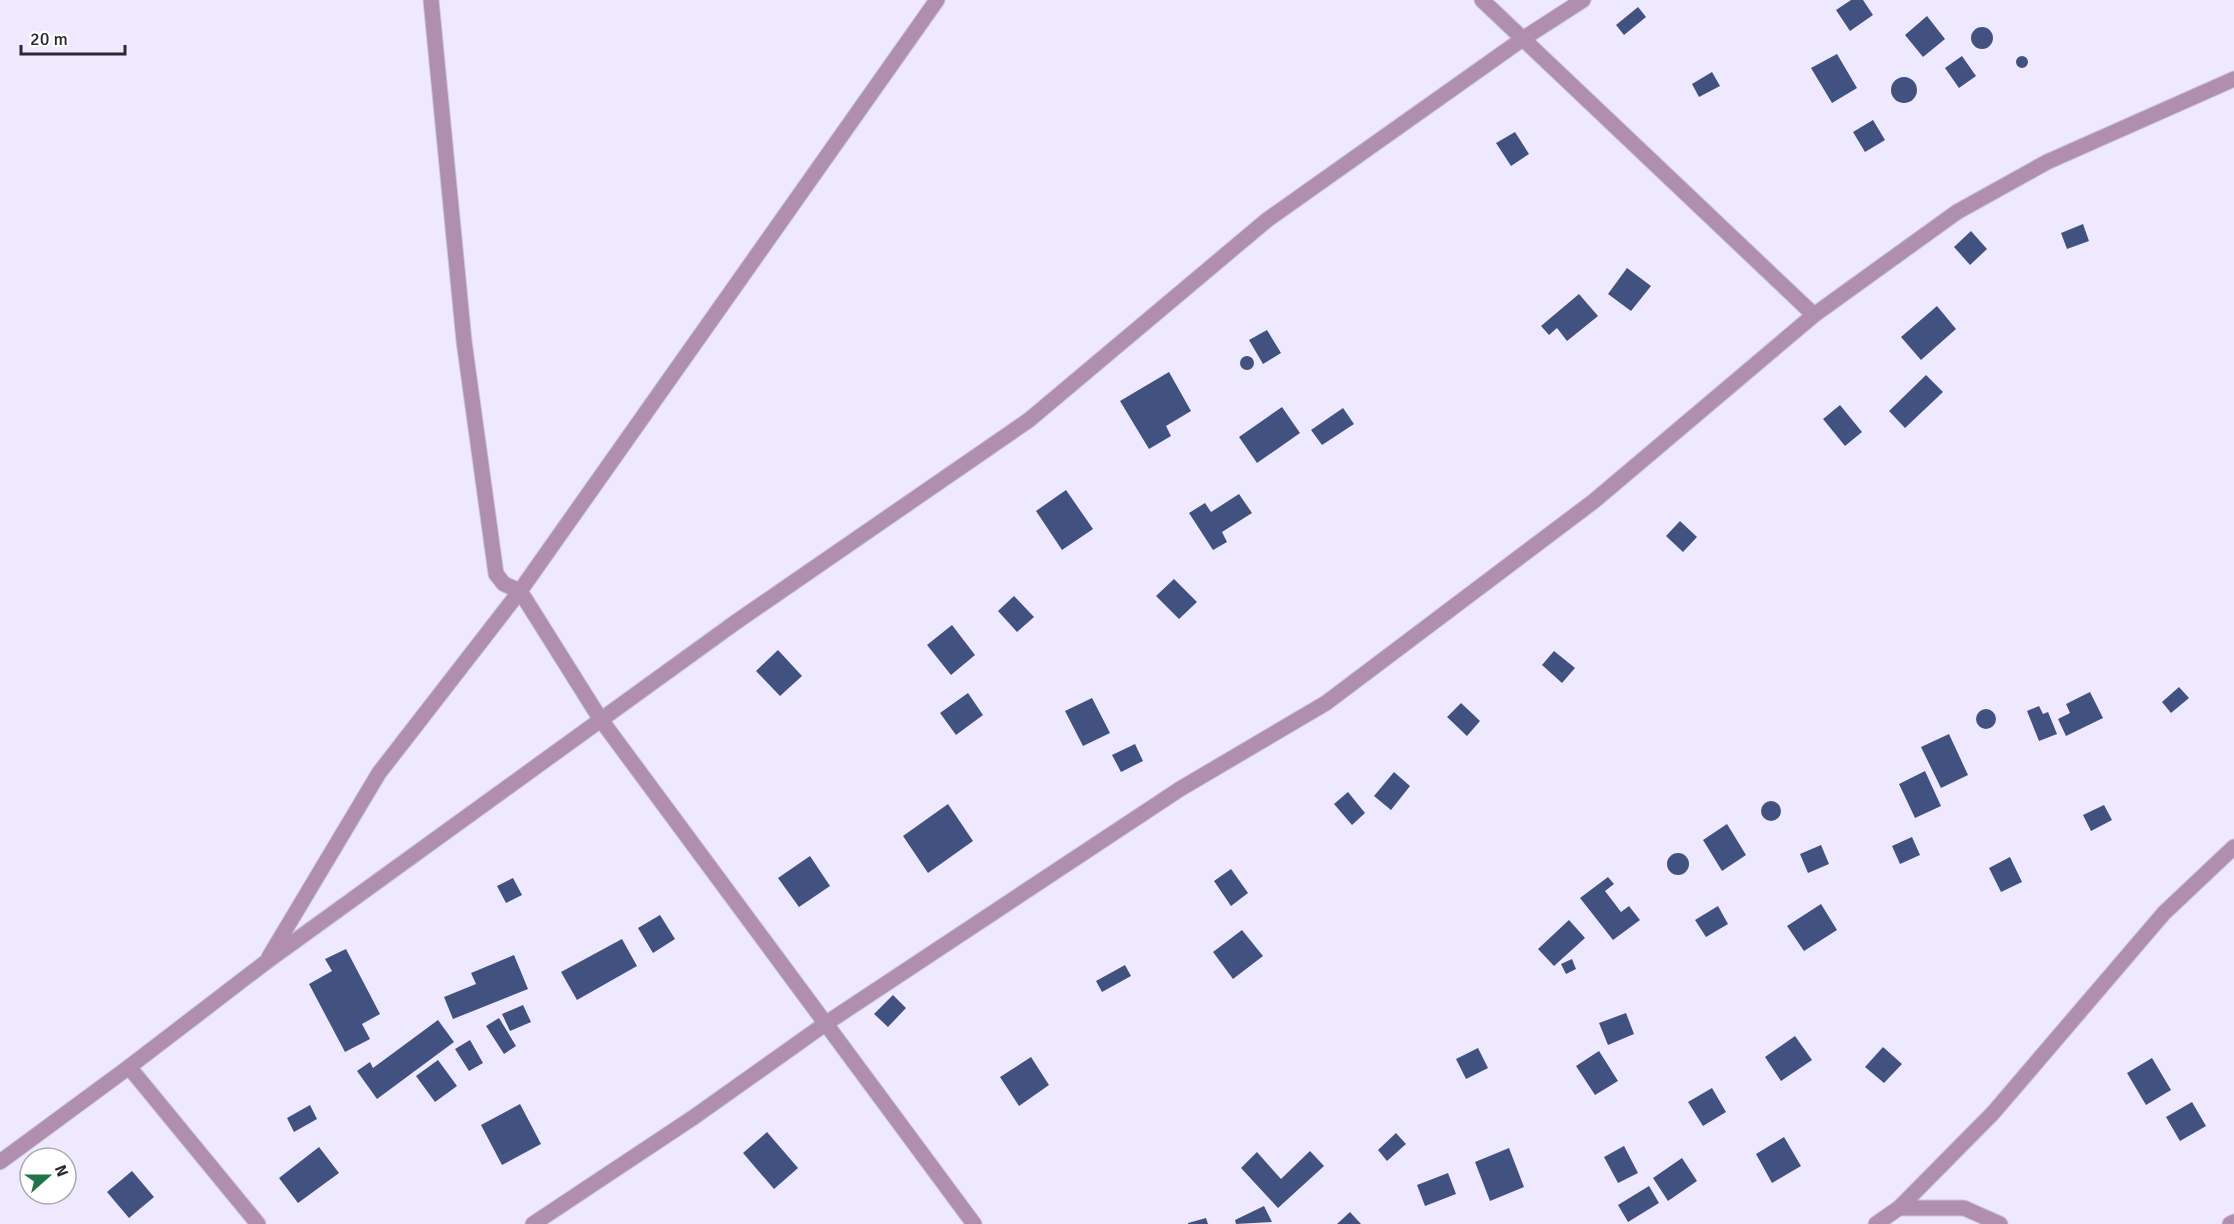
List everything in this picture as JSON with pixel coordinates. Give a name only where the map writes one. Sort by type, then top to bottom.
[{"type":"street","points":[[431,0],[464,340],[496,574],[504,584],[520,591],[601,720],[974,1224]]},
{"type":"street","points":[[266,962],[379,773],[520,591],[937,0]]},
{"type":"street","points":[[1482,0],[1814,315]]},
{"type":"street","points":[[0,1162],[266,962],[736,622],[1029,420],[1267,220],[1524,38],[1583,0]]},
{"type":"street","points":[[533,1224],[694,1117],[825,1024],[1180,789],[1326,703],[1594,501],[1814,315],[1956,212],[2047,162],[2234,78]]},
{"type":"street","points":[[1875,1224],[1899,1208],[1993,1113],[2164,913],[2234,847]]},
{"type":"street","points":[[129,1067],[258,1224]]},
{"type":"street","points":[[1899,1208],[1964,1208],[2000,1224]]},
{"type":"building","points":[[1851,0],[1863,0],[1873,15],[1850,31],[1836,10]]},
{"type":"building","points":[[1638,7],[1646,17],[1624,35],[1616,25]]},
{"type":"building","points":[[1927,16],[1945,39],[1923,57],[1905,35]]},
{"type":"building","points":[[1982,27],[1990,30],[1993,38],[1990,46],[1982,49],[1974,46],[1971,38],[1974,30]]},
{"type":"building","points":[[1837,54],[1857,88],[1832,103],[1811,68]]},
{"type":"building","points":[[1962,56],[1976,76],[1959,88],[1945,68]]},
{"type":"building","points":[[2024,56],[2028,62],[2024,68],[2020,68],[2016,60]]},
{"type":"building","points":[[1712,72],[1720,86],[1699,97],[1692,84]]},
{"type":"building","points":[[1904,77],[1913,81],[1917,90],[1913,99],[1904,103],[1895,99],[1891,90],[1895,81]]},
{"type":"building","points":[[1873,120],[1885,140],[1865,152],[1853,132]]},
{"type":"building","points":[[1515,132],[1529,154],[1511,166],[1496,143]]},
{"type":"building","points":[[2083,224],[2089,241],[2067,249],[2061,233]]},
{"type":"building","points":[[1971,231],[1987,249],[1970,265],[1954,247]]},
{"type":"building","points":[[1627,268],[1651,286],[1631,311],[1608,294]]},
{"type":"building","points":[[1579,294],[1598,316],[1567,341],[1557,328],[1549,335],[1541,326]]},
{"type":"building","points":[[1937,306],[1956,329],[1921,360],[1901,337]]},
{"type":"building","points":[[1267,330],[1281,353],[1263,364],[1249,340]]},
{"type":"building","points":[[1247,356],[1252,358],[1254,363],[1252,368],[1247,370],[1242,368],[1240,363],[1242,358]]},
{"type":"building","points":[[1169,372],[1191,411],[1166,426],[1171,436],[1149,449],[1120,401]]},
{"type":"building","points":[[1926,375],[1943,392],[1905,428],[1889,411]]},
{"type":"building","points":[[1840,405],[1862,432],[1845,446],[1823,419]]},
{"type":"building","points":[[1282,407],[1300,433],[1257,463],[1239,437]]},
{"type":"building","points":[[1343,408],[1354,424],[1322,445],[1311,430]]},
{"type":"building","points":[[1066,490],[1093,529],[1062,550],[1036,511]]},
{"type":"building","points":[[1239,494],[1252,513],[1222,532],[1227,542],[1213,550],[1189,513],[1205,503],[1211,512]]},
{"type":"building","points":[[1680,521],[1697,537],[1683,552],[1666,536]]},
{"type":"building","points":[[1174,579],[1197,602],[1179,619],[1156,596]]},
{"type":"building","points":[[1014,596],[1034,617],[1017,632],[998,611]]},
{"type":"building","points":[[952,625],[975,655],[951,675],[927,645]]},
{"type":"building","points":[[778,650],[802,676],[780,696],[756,671]]},
{"type":"building","points":[[1554,651],[1575,668],[1562,683],[1542,665]]},
{"type":"building","points":[[2179,687],[2189,698],[2171,713],[2162,702]]},
{"type":"building","points":[[2090,692],[2103,718],[2066,736],[2058,719],[2070,713],[2066,704]]},
{"type":"building","points":[[968,693],[983,715],[956,735],[940,713]]},
{"type":"building","points":[[1092,698],[1110,733],[1083,746],[1065,711]]},
{"type":"building","points":[[1461,703],[1480,721],[1467,736],[1447,717]]},
{"type":"building","points":[[2039,706],[2043,714],[2048,712],[2057,734],[2039,741],[2027,711]]},
{"type":"building","points":[[1986,709],[1993,712],[1996,719],[1993,726],[1986,729],[1979,726],[1976,719],[1979,712]]},
{"type":"building","points":[[1949,734],[1968,775],[1941,788],[1921,747]]},
{"type":"building","points":[[1135,744],[1143,761],[1121,772],[1112,755]]},
{"type":"building","points":[[1925,771],[1941,806],[1915,818],[1899,784]]},
{"type":"building","points":[[1394,772],[1410,786],[1391,810],[1374,796]]},
{"type":"building","points":[[1348,792],[1365,813],[1352,825],[1334,804]]},
{"type":"building","points":[[1771,801],[1778,804],[1781,811],[1778,818],[1771,821],[1764,818],[1761,811],[1764,804]]},
{"type":"building","points":[[948,804],[973,841],[928,873],[903,836]]},
{"type":"building","points":[[2104,805],[2112,820],[2091,831],[2083,815]]},
{"type":"building","points":[[1727,824],[1746,855],[1722,871],[1703,840]]},
{"type":"building","points":[[1912,837],[1920,855],[1900,864],[1892,846]]},
{"type":"building","points":[[1821,845],[1829,864],[1808,873],[1800,854]]},
{"type":"building","points":[[1674,853],[1682,853],[1689,860],[1689,868],[1682,875],[1674,875],[1667,868],[1667,860]]},
{"type":"building","points":[[810,856],[830,886],[799,907],[778,878]]},
{"type":"building","points":[[2010,857],[2022,882],[2001,892],[1989,868]]},
{"type":"building","points":[[1231,869],[1248,893],[1231,906],[1214,881]]},
{"type":"building","points":[[1608,877],[1614,884],[1605,891],[1621,912],[1629,906],[1640,920],[1613,940],[1580,898]]},
{"type":"building","points":[[513,878],[522,895],[506,903],[497,886]]},
{"type":"building","points":[[1821,904],[1837,930],[1804,951],[1787,926]]},
{"type":"building","points":[[1718,906],[1728,924],[1706,937],[1695,920]]},
{"type":"building","points":[[660,915],[675,939],[653,953],[638,928]]},
{"type":"building","points":[[1569,920],[1585,938],[1554,966],[1538,949]]},
{"type":"building","points":[[1242,930],[1263,956],[1233,979],[1213,952]]},
{"type":"building","points":[[622,939],[637,966],[577,1000],[561,972]]},
{"type":"building","points":[[346,949],[380,1014],[362,1024],[370,1039],[345,1052],[309,984],[332,971],[325,959]]},
{"type":"building","points":[[514,955],[528,989],[453,1019],[444,997],[476,984],[471,973]]},
{"type":"building","points":[[1572,959],[1576,969],[1566,974],[1561,964]]},
{"type":"building","points":[[1125,965],[1131,976],[1102,992],[1096,981]]},
{"type":"building","points":[[893,995],[906,1008],[888,1027],[874,1014]]},
{"type":"building","points":[[523,1005],[531,1022],[510,1031],[502,1014]]},
{"type":"building","points":[[1626,1013],[1634,1034],[1608,1045],[1599,1023]]},
{"type":"building","points":[[499,1018],[516,1046],[504,1054],[486,1026]]},
{"type":"building","points":[[438,1020],[454,1042],[377,1099],[357,1071],[370,1062],[373,1068]]},
{"type":"building","points":[[1795,1036],[1812,1060],[1781,1081],[1765,1057]]},
{"type":"building","points":[[470,1040],[483,1063],[469,1071],[455,1049]]},
{"type":"building","points":[[1883,1047],[1902,1064],[1884,1083],[1865,1067]]},
{"type":"building","points":[[1478,1048],[1488,1068],[1466,1079],[1456,1059]]},
{"type":"building","points":[[1599,1051],[1618,1081],[1595,1095],[1576,1066]]},
{"type":"building","points":[[1031,1057],[1049,1085],[1019,1106],[1000,1077]]},
{"type":"building","points":[[2152,1058],[2171,1090],[2146,1105],[2127,1073]]},
{"type":"building","points":[[438,1060],[457,1086],[435,1102],[416,1076]]},
{"type":"building","points":[[1712,1088],[1726,1112],[1703,1126],[1688,1102]]},
{"type":"building","points":[[2192,1102],[2206,1126],[2180,1141],[2166,1117]]},
{"type":"building","points":[[520,1104],[541,1144],[502,1165],[481,1125]]},
{"type":"building","points":[[310,1105],[317,1119],[294,1132],[287,1118]]},
{"type":"building","points":[[767,1132],[798,1168],[774,1189],[743,1153]]},
{"type":"building","points":[[1396,1133],[1406,1144],[1387,1161],[1378,1150]]},
{"type":"building","points":[[1784,1137],[1801,1166],[1772,1183],[1756,1154]]},
{"type":"building","points":[[1624,1146],[1638,1173],[1618,1183],[1604,1157]]},
{"type":"building","points":[[319,1147],[339,1173],[298,1203],[279,1178]]},
{"type":"building","points":[[1509,1148],[1524,1187],[1490,1201],[1475,1162]]},
{"type":"building","points":[[1310,1151],[1324,1166],[1278,1208],[1241,1168],[1257,1152],[1281,1179]]},
{"type":"building","points":[[1682,1158],[1697,1181],[1668,1201],[1653,1178]]},
{"type":"building","points":[[132,1171],[154,1197],[129,1218],[107,1192]]},
{"type":"building","points":[[1448,1173],[1456,1194],[1425,1206],[1417,1185]]},
{"type":"building","points":[[1649,1186],[1659,1203],[1628,1222],[1618,1205]]},
{"type":"building","points":[[1264,1206],[1272,1222],[1236,1224],[1235,1220]]},
{"type":"building","points":[[1350,1212],[1361,1224],[1337,1224]]},
{"type":"building","points":[[1206,1218],[1208,1224],[1188,1224],[1188,1223]]}]
